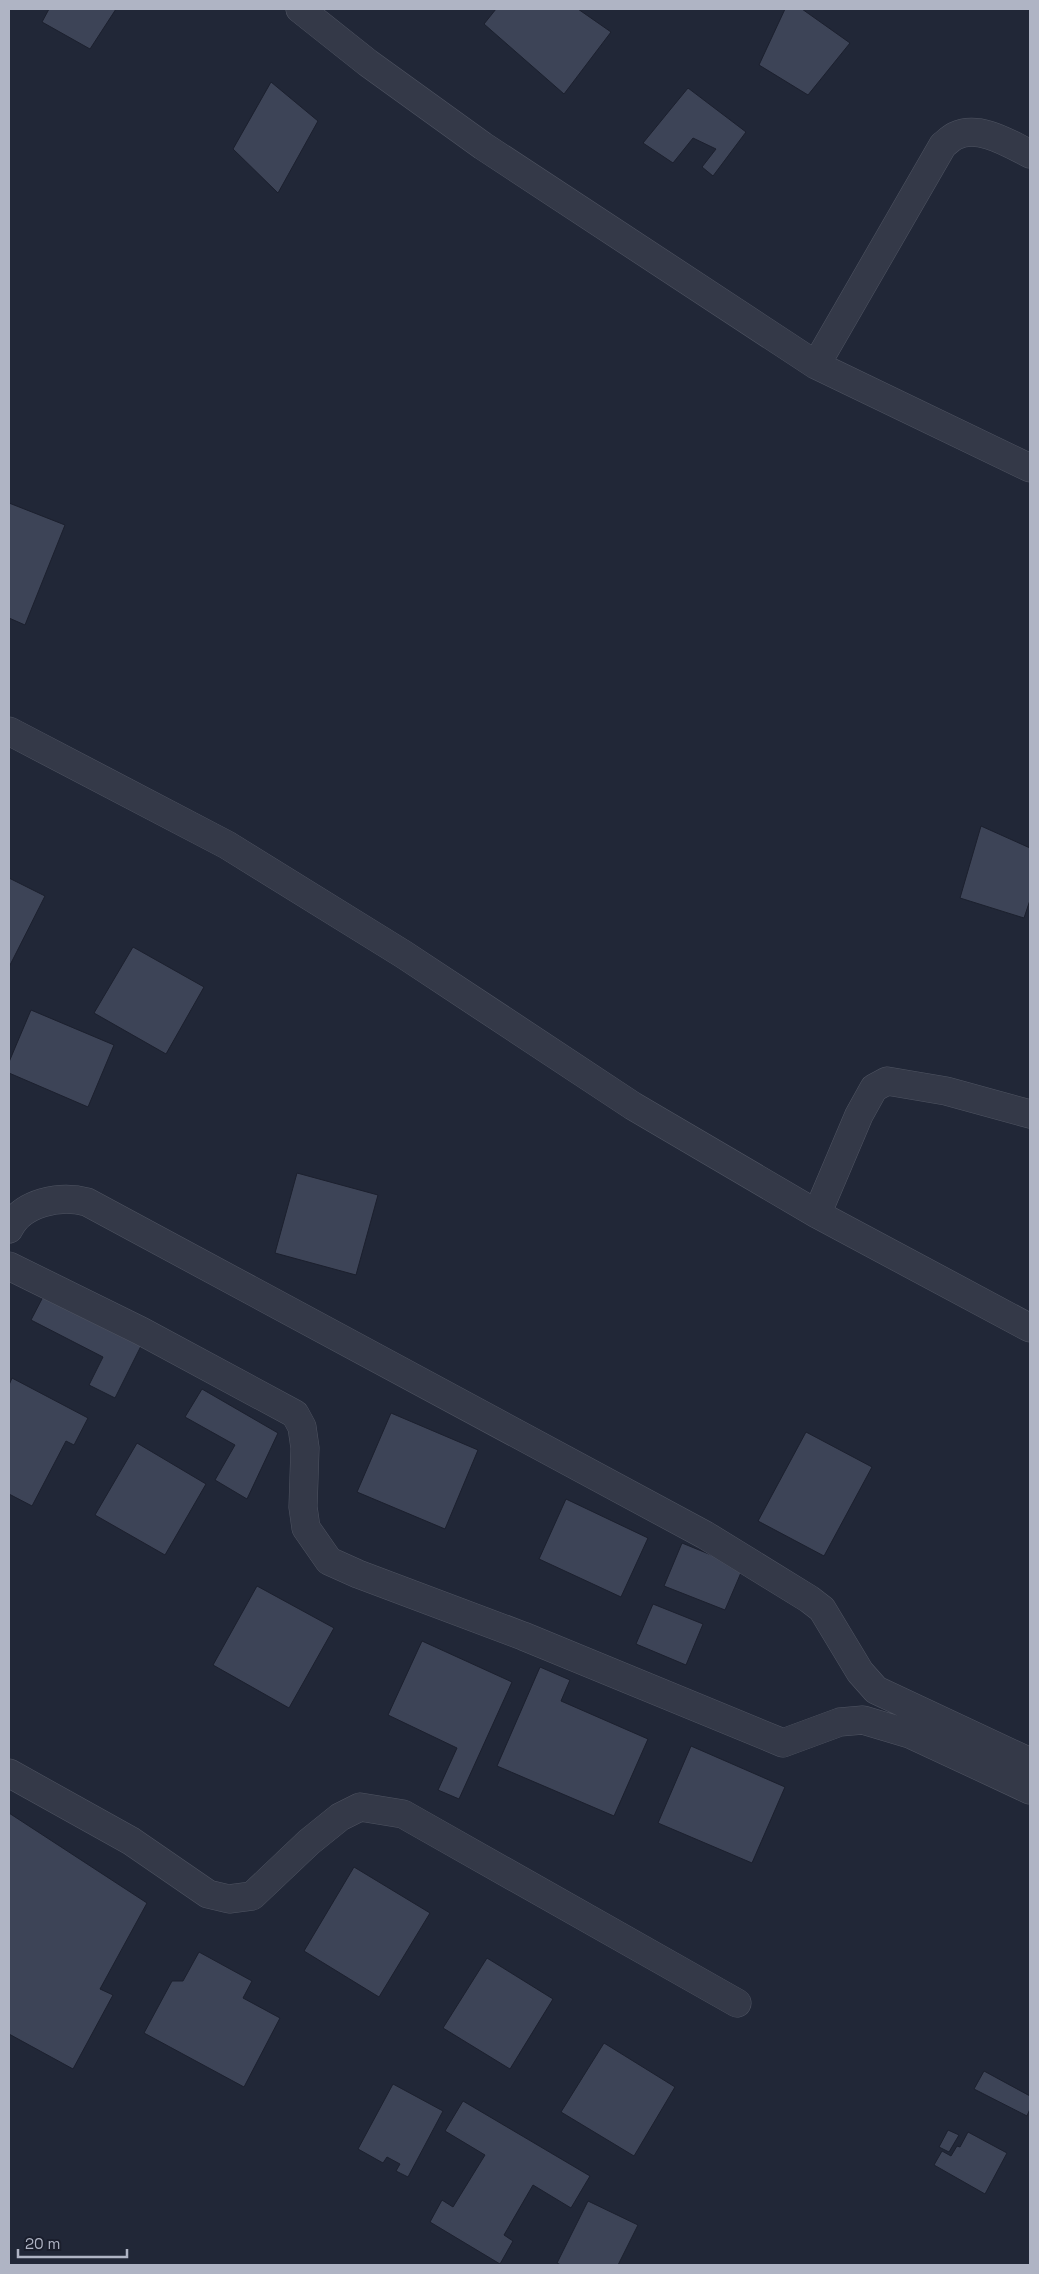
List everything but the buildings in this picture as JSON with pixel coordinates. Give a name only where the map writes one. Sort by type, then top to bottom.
[{"type":"street","points":[[300,9],[368,63],[482,146],[816,365],[1030,468]]},
{"type":"street","points":[[816,365],[943,145],[956,135],[974,133],[994,136],[1030,154]]},
{"type":"street","points":[[9,731],[227,845],[395,949],[633,1106],[817,1214],[1030,1328]]},
{"type":"street","points":[[817,1214],[859,1115],[874,1088],[888,1081],[946,1091],[1030,1114]]},
{"type":"street","points":[[9,1229],[13,1221],[24,1212],[56,1198],[75,1199],[96,1207],[705,1536],[822,1609],[860,1672],[876,1690],[1030,1762]]},
{"type":"street","points":[[9,1266],[141,1331],[296,1414],[302,1428],[305,1448],[303,1507],[306,1528],[329,1561],[358,1574],[523,1636],[783,1743],[840,1722],[863,1720],[910,1734],[1030,1790]]},
{"type":"street","points":[[9,1773],[131,1841],[208,1894],[229,1899],[252,1896],[309,1842],[340,1816],[360,1807],[403,1814],[737,2003]]}]
